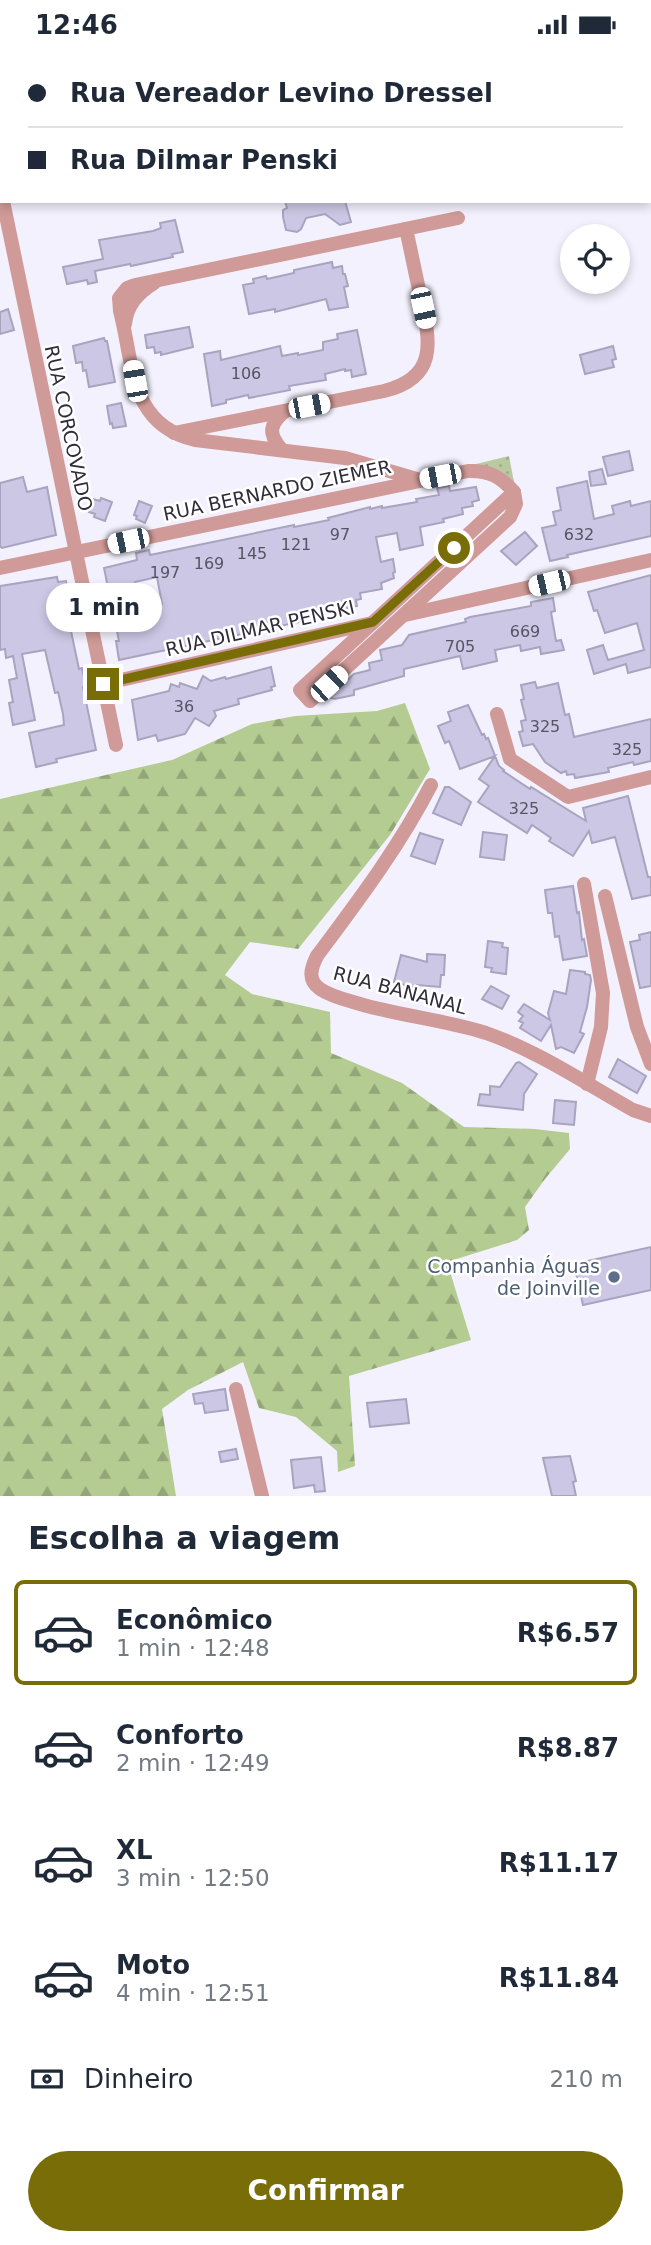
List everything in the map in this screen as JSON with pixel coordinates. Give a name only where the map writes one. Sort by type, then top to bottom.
[{"type":"street","name":"RUA CORCOVADO","points":[[3,203],[116,745]]},
{"type":"street","points":[[420,480],[345,458],[195,440],[173,433],[157,421],[141,400],[119,302],[122,293],[135,285],[458,218]]},
{"type":"street","points":[[173,433],[395,389],[410,380],[424,364],[428,354],[429,335],[406,229]]},
{"type":"street","points":[[127,336],[126,314],[129,306],[146,288],[164,279]]},
{"type":"street","points":[[122,293],[128,299],[129,306]]},
{"type":"street","points":[[281,449],[274,441],[272,426],[285,411]]},
{"type":"street","points":[[246,446],[236,434],[239,425],[247,419]]},
{"type":"street","name":"RUA BERNARDO ZIEMER","points":[[0,568],[468,471],[488,472],[514,492]]},
{"type":"street","points":[[514,492],[516,504],[510,517],[310,701],[300,690],[514,492]]},
{"type":"street","name":"RUA DILMAR PENSKI","points":[[103,684],[651,559]]},
{"type":"street","points":[[497,713],[510,759],[568,797],[651,777]]},
{"type":"street","name":"RUA BANANAL","points":[[430,785],[398,845],[317,956],[311,969],[311,978],[318,988],[345,999],[505,1040],[633,1110],[651,1116]]},
{"type":"street","points":[[584,884],[603,993],[601,1027],[587,1084]]},
{"type":"street","points":[[605,896],[637,1027],[651,1064]]},
{"type":"street","points":[[236,1388],[262,1496]]},
{"type":"green space","points":[[509,456],[514,482],[493,469],[468,466]]},
{"type":"green space","points":[[405,703],[430,769],[390,835],[298,949],[250,942],[225,975],[252,994],[330,1012],[331,1053],[402,1083],[464,1127],[569,1133],[570,1149],[525,1207],[529,1230],[517,1240],[447,1262],[471,1340],[349,1376],[355,1466],[338,1472],[337,1451],[296,1417],[259,1408],[243,1362],[188,1390],[162,1409],[176,1496],[0,1496],[0,799],[172,760],[252,724],[295,716],[377,711]]},
{"type":"building","points":[[286,203],[346,203],[351,222],[340,225],[325,214],[306,218],[297,232],[286,230],[283,210],[287,208]]},
{"type":"building","points":[[175,220],[183,252],[172,254],[173,257],[95,271],[97,282],[88,284],[87,280],[67,284],[63,267],[103,259],[99,240],[153,231],[161,228],[160,223]]},
{"type":"building","points":[[332,262],[333,268],[342,266],[345,274],[348,286],[344,287],[348,307],[329,310],[326,299],[275,312],[275,309],[249,314],[243,285],[254,283],[253,279],[266,276],[267,279]]},
{"type":"building","points":[[8,309],[14,330],[0,334],[0,312]]},
{"type":"building","points":[[189,327],[193,347],[161,355],[161,352],[155,353],[154,347],[147,348],[145,335]]},
{"type":"building","points":[[357,330],[366,374],[352,377],[351,370],[345,369],[325,374],[326,380],[289,386],[290,390],[226,400],[226,403],[212,406],[204,354],[220,351],[221,360],[280,346],[282,356],[298,355],[323,350],[323,342],[338,339],[337,334]]},
{"type":"building","points":[[104,338],[107,341],[115,382],[89,387],[82,362],[76,363],[73,346]]},
{"type":"building","points":[[613,346],[616,359],[612,360],[614,367],[585,374],[580,355]]},
{"type":"building","points":[[121,403],[126,426],[113,428],[107,406]]},
{"type":"building","points":[[629,451],[633,470],[608,476],[603,457]]},
{"type":"building","points":[[602,469],[606,484],[591,486],[589,472]]},
{"type":"building","points":[[23,477],[27,492],[47,487],[56,535],[2,548],[0,483]]},
{"type":"building","points":[[587,481],[594,519],[614,514],[612,506],[630,501],[631,506],[651,501],[651,536],[550,561],[542,528],[556,525],[553,512],[561,510],[557,488]]},
{"type":"building","points":[[449,486],[450,491],[476,487],[479,500],[472,502],[473,506],[462,508],[463,514],[443,519],[444,522],[420,527],[423,545],[400,550],[397,533],[376,537],[381,562],[393,559],[394,578],[381,583],[382,589],[360,593],[361,599],[356,600],[357,606],[342,609],[343,611],[337,614],[119,660],[116,641],[119,641],[104,568],[137,560],[136,553],[149,550],[150,555],[329,520],[328,518],[370,507],[382,508],[417,502],[416,499],[439,495],[437,488]],"holes":[[[157,577],[162,604],[159,605],[160,609],[142,612],[135,582]]]},
{"type":"building","points":[[101,498],[112,502],[105,521],[89,512],[93,499],[100,501]]},
{"type":"building","points":[[139,501],[152,506],[145,523],[134,515]]},
{"type":"building","points":[[525,532],[537,546],[516,565],[501,551]]},
{"type":"building","points":[[651,575],[651,667],[628,673],[626,664],[594,674],[587,650],[603,645],[608,660],[644,650],[637,623],[605,633],[588,592]]},
{"type":"building","points":[[57,577],[58,582],[66,581],[69,597],[64,598],[79,669],[82,668],[86,686],[83,687],[96,750],[56,759],[57,762],[36,767],[29,733],[64,725],[63,714],[45,650],[22,654],[35,720],[13,725],[9,680],[17,678],[13,656],[6,658],[5,649],[0,650],[0,586]]},
{"type":"building","points":[[553,598],[555,611],[551,612],[556,641],[561,640],[564,650],[541,654],[540,647],[521,651],[520,645],[495,650],[497,661],[463,669],[460,656],[404,669],[404,676],[354,690],[354,695],[335,699],[328,697],[354,674],[370,670],[369,663],[382,660],[380,650],[402,645],[409,635],[466,622],[465,619],[470,617],[531,606],[531,602]]},
{"type":"building","points":[[271,667],[275,686],[271,687],[272,690],[238,699],[239,704],[214,711],[216,716],[209,726],[195,718],[185,734],[158,741],[156,735],[138,740],[132,700],[169,691],[171,684],[179,687],[180,683],[197,689],[203,676],[211,681]]},
{"type":"building","points":[[535,682],[537,688],[558,683],[565,715],[569,714],[574,737],[651,719],[651,761],[634,765],[633,762],[608,768],[609,772],[575,778],[574,774],[567,775],[566,771],[561,773],[545,762],[533,744],[523,746],[519,732],[523,731],[521,721],[526,720],[521,700],[524,699],[521,685]]},
{"type":"building","points":[[468,705],[482,735],[488,738],[503,771],[586,821],[583,808],[628,796],[648,877],[651,877],[651,895],[632,899],[615,837],[592,843],[589,831],[573,856],[549,841],[551,838],[532,825],[527,833],[478,802],[489,786],[479,779],[495,756],[460,769],[449,741],[445,743],[438,726],[451,721],[448,712]]},
{"type":"building","points":[[445,787],[471,802],[461,825],[433,813]]},
{"type":"building","points":[[483,832],[507,835],[504,860],[480,857]]},
{"type":"building","points":[[420,833],[443,840],[435,864],[411,856]]},
{"type":"building","points":[[573,886],[587,956],[563,960],[559,936],[555,937],[552,913],[548,913],[545,890]]},
{"type":"building","points":[[651,932],[651,986],[640,988],[630,942],[640,940],[639,935]]},
{"type":"building","points":[[488,941],[503,943],[502,947],[508,948],[506,974],[491,972],[492,968],[485,967]]},
{"type":"building","points":[[427,954],[445,955],[440,987],[417,985],[416,988],[394,982],[401,955],[427,962]]},
{"type":"building","points":[[570,970],[585,972],[590,975],[591,980],[580,1032],[584,1034],[574,1053],[561,1047],[556,1049],[551,1025],[541,1041],[520,1028],[523,1023],[519,1021],[523,1016],[518,1012],[524,1004],[550,1020],[548,1013],[554,991],[566,994]]},
{"type":"building","points":[[491,986],[509,996],[502,1009],[482,999]]},
{"type":"building","points":[[618,1059],[646,1076],[637,1093],[609,1077]]},
{"type":"building","points":[[519,1062],[537,1074],[524,1094],[523,1110],[478,1105],[480,1094],[490,1095],[490,1086],[500,1087]]},
{"type":"building","points":[[555,1100],[576,1102],[574,1125],[553,1123]]},
{"type":"building","name":"Companhia Águas de Joinville","points":[[651,1247],[651,1290],[583,1305],[574,1264]]},
{"type":"building","points":[[225,1389],[228,1410],[205,1413],[203,1403],[195,1404],[193,1394]]},
{"type":"building","points":[[406,1399],[409,1423],[370,1427],[367,1403]]},
{"type":"building","points":[[236,1449],[238,1459],[221,1462],[219,1452]]},
{"type":"building","points":[[570,1456],[576,1481],[573,1482],[576,1496],[552,1496],[543,1458]]},
{"type":"building","points":[[321,1457],[325,1491],[315,1492],[314,1485],[294,1488],[291,1460]]},
{"type":"place","name":"Companhia Águas de Joinville","points":[[614,1277]]},
{"type":"route","points":[[103,684],[373,622],[454,548]]}]
